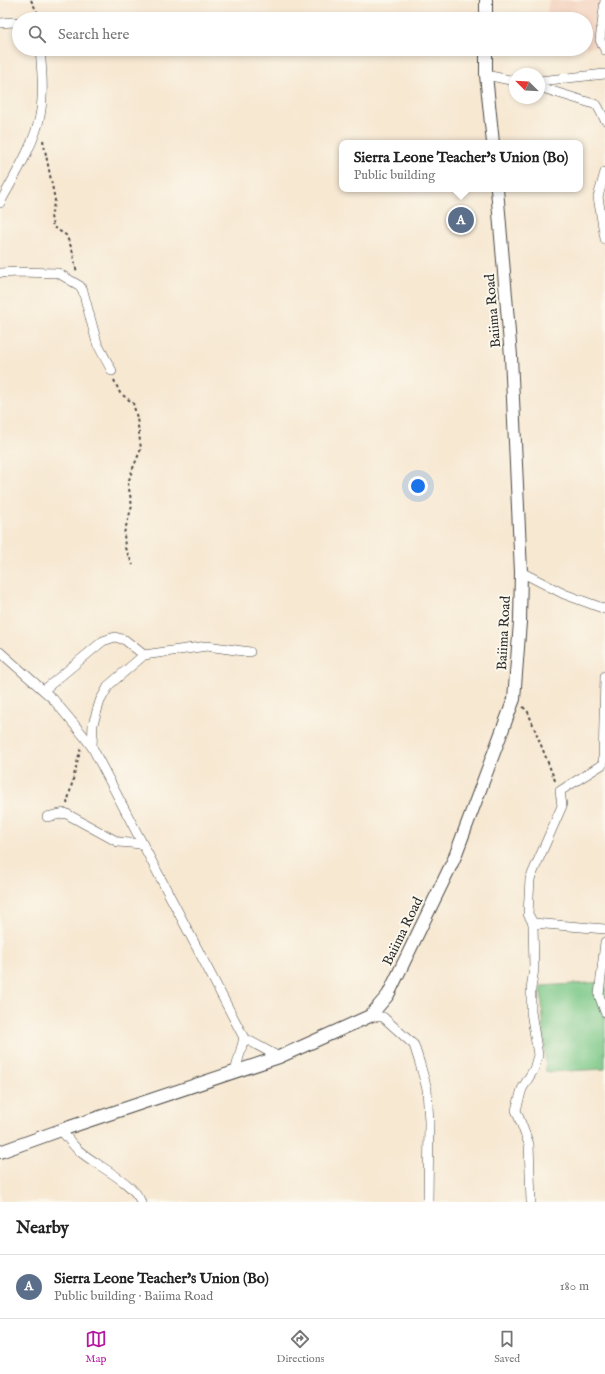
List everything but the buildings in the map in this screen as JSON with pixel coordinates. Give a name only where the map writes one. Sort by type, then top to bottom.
[{"type":"street","points":[[486,0],[486,12]]},
{"type":"street","points":[[605,0],[600,40],[605,50]]},
{"type":"street","points":[[0,23],[12,22]]},
{"type":"street","points":[[0,203],[32,142],[40,116],[42,81],[40,56]]},
{"type":"street","points":[[486,56],[486,75],[493,140]]},
{"type":"street","points":[[545,80],[605,74]]},
{"type":"street","points":[[486,75],[509,80]]},
{"type":"street","points":[[545,89],[597,105],[605,120]]},
{"type":"street","points":[[605,172],[598,197],[605,239]]},
{"type":"street","name":"Baiima Road","points":[[0,1152],[279,1057],[370,1016],[388,995],[454,859],[514,699],[520,622],[520,572],[511,356],[497,192]]},
{"type":"street","points":[[0,273],[58,273],[80,286],[84,291],[97,343],[112,371]]},
{"type":"street","points":[[520,572],[564,594],[605,609]]},
{"type":"street","points":[[44,690],[103,641],[115,637],[125,640],[144,655]]},
{"type":"street","points":[[92,746],[93,724],[100,701],[109,685],[144,655],[207,646],[250,652]]},
{"type":"street","points":[[0,652],[53,699],[92,746],[244,1038],[279,1057]]},
{"type":"street","points":[[531,1202],[529,1144],[516,1110],[522,1089],[534,1069],[538,1055],[531,1012],[531,989],[534,969],[533,924],[528,914],[530,879],[562,806],[560,791],[604,768],[605,676]]},
{"type":"street","points":[[47,817],[65,813],[118,842],[142,844]]},
{"type":"street","points":[[533,924],[605,929]]},
{"type":"street","points":[[605,942],[599,995],[605,1012]]},
{"type":"street","points":[[370,1016],[382,1017],[414,1044],[427,1089],[429,1122],[428,1202]]},
{"type":"street","points":[[235,1072],[244,1038]]},
{"type":"street","points":[[61,1130],[78,1149],[139,1196],[141,1202]]},
{"type":"path","points":[[31,0],[37,12]]},
{"type":"path","points":[[43,138],[55,200],[52,216],[53,227],[66,235],[72,249],[80,286]]},
{"type":"path","points":[[112,371],[112,378],[120,393],[133,403],[137,418],[141,449],[128,483],[132,506],[124,533],[125,548],[133,565]]},
{"type":"path","points":[[514,699],[528,712],[560,791]]},
{"type":"path","points":[[65,813],[84,735]]},
{"type":"shaded area","points":[[549,0],[603,0],[598,47],[593,47],[593,12],[547,12]]},
{"type":"green space","points":[[605,982],[605,1069],[546,1072],[541,986]]},
{"type":"place","name":"Sierra Leone Teacher's Union (Bo)","points":[[461,220]]}]
